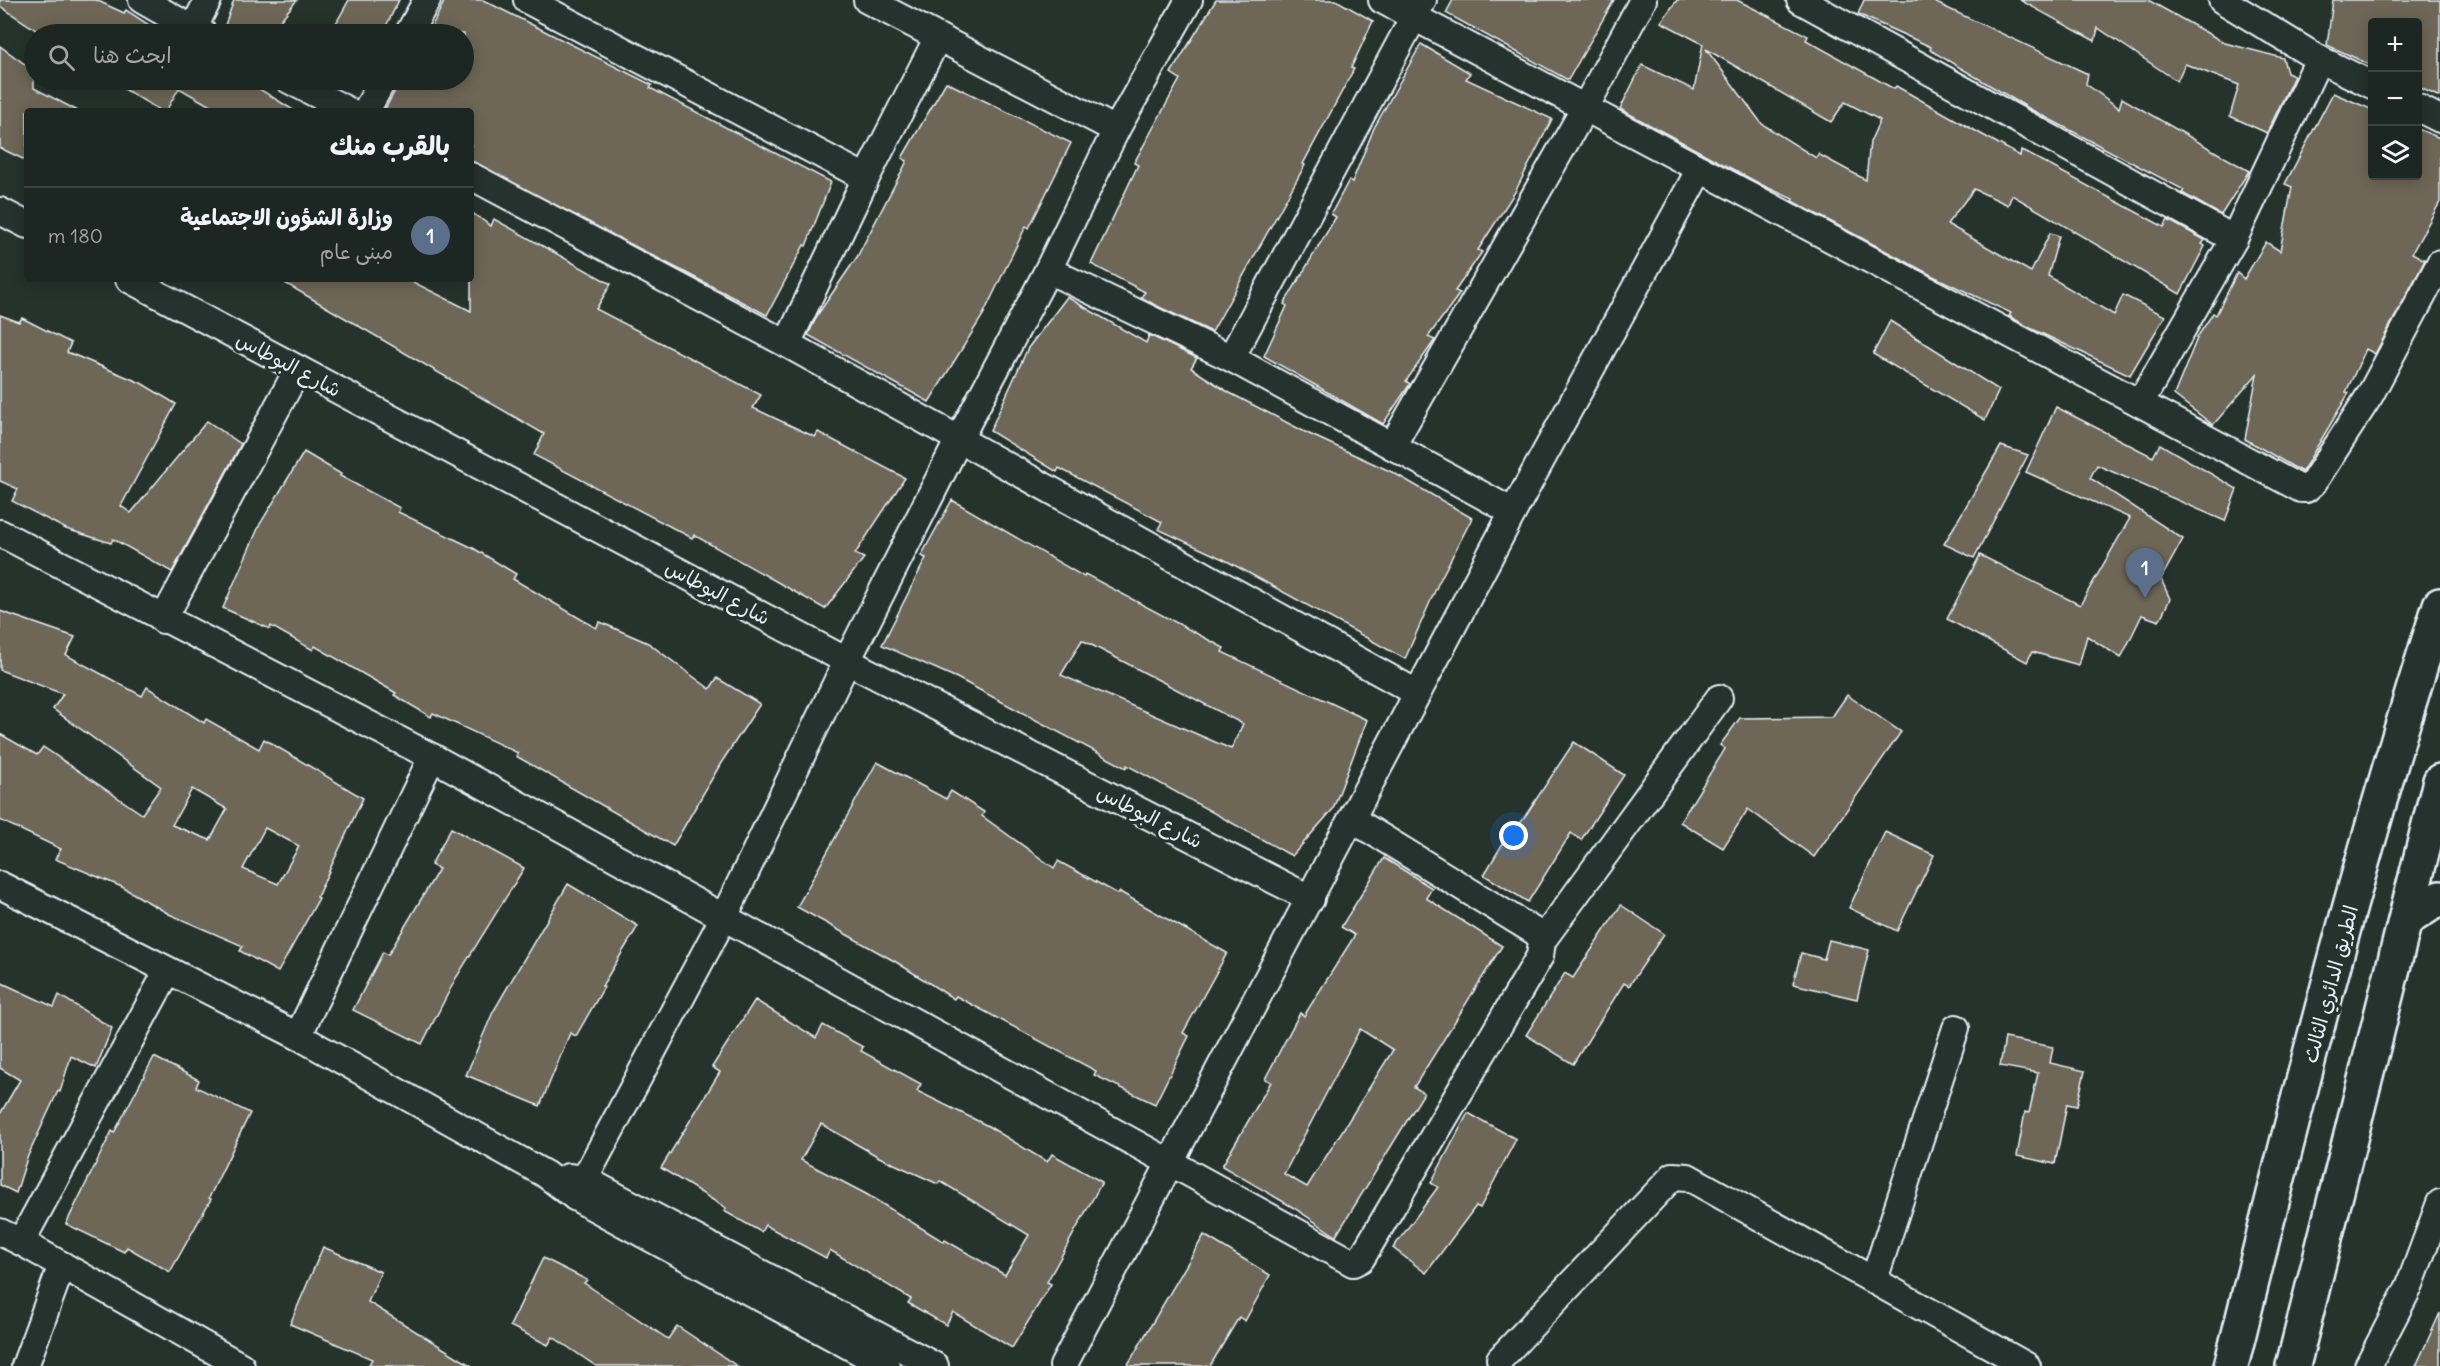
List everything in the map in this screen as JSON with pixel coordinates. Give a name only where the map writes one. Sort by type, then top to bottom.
[{"type":"highway","name":"الطريق الدائري الثالث","points":[[2232,1366],[2316,1035],[2406,712],[2440,605]]},
{"type":"highway","points":[[2293,1366],[2440,781]]},
{"type":"highway","points":[[2406,920],[2440,898]]},
{"type":"street","points":[[141,0],[184,24]]},
{"type":"street","points":[[201,24],[208,0]]},
{"type":"street","points":[[414,24],[428,0]]},
{"type":"street","points":[[527,0],[866,177]]},
{"type":"street","points":[[867,0],[1116,130]]},
{"type":"street","points":[[579,1188],[724,917],[848,661],[958,441],[1048,270],[1116,130],[1189,0]]},
{"type":"street","points":[[1382,0],[1418,9],[1700,169],[2301,489],[2306,489],[2313,483],[2370,395],[2440,263]]},
{"type":"street","points":[[1392,446],[1586,106],[1643,0]]},
{"type":"street","points":[[1800,0],[2234,239]]},
{"type":"street","points":[[2222,0],[2319,59],[2368,83]]},
{"type":"street","points":[[1231,358],[1418,9]]},
{"type":"street","points":[[787,344],[866,177],[938,37]]},
{"type":"street","points":[[2140,403],[2234,239],[2319,59]]},
{"type":"street","points":[[309,90],[343,108]]},
{"type":"street","points":[[368,108],[378,90]]},
{"type":"street","points":[[2422,110],[2440,119]]},
{"type":"street","points":[[1063,1366],[1513,512],[1700,169]]},
{"type":"street","points":[[474,178],[787,344],[958,441],[1417,693]]},
{"type":"street","points":[[0,211],[24,223]]},
{"type":"street","points":[[1048,270],[1231,358],[1513,512]]},
{"type":"street","name":"شارع البوطاس","points":[[135,282],[848,661],[1311,899]]},
{"type":"street","points":[[163,620],[298,369]]},
{"type":"street","points":[[0,533],[163,620],[432,757],[1348,1262],[1356,1263],[1361,1259],[1540,956],[1542,941],[1719,698]]},
{"type":"street","points":[[298,1036],[432,757]]},
{"type":"street","points":[[1352,819],[1536,933],[1542,941]]},
{"type":"street","points":[[0,885],[167,972],[298,1036],[545,1174],[579,1188],[935,1366]]},
{"type":"street","points":[[167,972],[11,1237],[241,1366]]},
{"type":"street","points":[[1874,1280],[1956,1028]]},
{"type":"street","points":[[1500,1359],[1673,1176],[1688,1177],[2027,1366]]},
{"type":"street","points":[[579,1188],[886,1366]]},
{"type":"street","points":[[2368,1366],[2395,1318],[2439,1209]]},
{"type":"street","points":[[25,1366],[62,1265]]},
{"type":"building","points":[[0,0],[96,0],[124,13],[126,10],[148,24],[27,24],[0,6]]},
{"type":"building","points":[[234,0],[297,0],[277,24],[225,24]]},
{"type":"building","points":[[349,0],[399,0],[387,24],[336,24]]},
{"type":"building","points":[[445,0],[483,0],[652,85],[650,88],[831,182],[806,246],[804,245],[767,315],[474,163],[474,108],[386,108],[396,90],[474,90],[474,24],[433,24]]},
{"type":"building","points":[[1216,0],[1336,0],[1373,21],[1351,68],[1354,69],[1303,164],[1305,165],[1212,332],[1155,305],[1141,297],[1145,292],[1091,264],[1138,165],[1134,163],[1180,79],[1171,73]]},
{"type":"building","points":[[1453,0],[1614,0],[1568,80],[1446,13]]},
{"type":"building","points":[[1677,0],[1737,0],[1808,36],[1806,40],[1894,89],[1896,86],[2020,156],[2021,150],[2164,227],[2168,220],[2205,240],[2202,244],[2205,246],[2180,294],[2012,195],[2008,205],[1974,189],[1947,224],[2031,272],[2050,233],[2059,236],[2048,276],[2114,315],[2123,295],[2165,316],[2130,375],[2030,328],[2009,316],[2011,313],[1933,276],[1792,201],[1793,199],[1764,186],[1620,109],[1642,65],[1694,90],[1703,44],[1661,22]],"holes":[[[1706,49],[1831,122],[1845,102],[1880,120],[1870,142],[1866,180],[1818,154],[1816,158],[1762,124]]]},
{"type":"building","points":[[1864,0],[1930,0],[2088,74],[2086,84],[2119,108],[2122,98],[2249,171],[2221,215],[2182,193],[2184,190],[2030,109],[1930,50],[1931,47],[1858,14]]},
{"type":"building","points":[[2020,0],[2148,0],[2225,43],[2283,58],[2287,73],[2294,76],[2267,133],[2230,116],[2239,85],[2185,64],[2177,81],[2098,28],[2095,41]]},
{"type":"building","points":[[2333,0],[2440,0],[2440,97],[2422,89],[2422,18],[2368,18],[2368,64],[2327,45]]},
{"type":"building","points":[[1421,44],[1470,73],[1466,79],[1552,119],[1515,192],[1478,250],[1482,252],[1455,291],[1460,293],[1428,337],[1435,340],[1406,381],[1410,384],[1383,424],[1264,356],[1287,306],[1284,304],[1336,217],[1331,214],[1349,180],[1352,182],[1374,128]]},
{"type":"building","points":[[0,46],[24,64],[24,90],[38,90],[72,108],[24,108],[24,160],[0,148]]},
{"type":"building","points":[[946,82],[1071,143],[1029,228],[1026,226],[983,315],[929,402],[808,335],[818,314],[857,257],[907,161],[902,158]]},
{"type":"building","points":[[126,90],[178,90],[168,108],[156,108]]},
{"type":"building","points":[[182,90],[261,90],[290,108],[214,108]]},
{"type":"building","points":[[2333,93],[2368,108],[2368,180],[2422,180],[2422,131],[2440,138],[2440,202],[2412,253],[2425,260],[2375,354],[2366,349],[2346,392],[2349,393],[2302,472],[2245,439],[2257,374],[2213,425],[2174,395],[2198,336],[2213,313],[2216,315],[2237,273],[2244,279],[2266,242],[2280,251],[2292,187],[2285,184]]},
{"type":"building","points":[[474,214],[491,226],[494,219],[611,284],[596,309],[761,395],[753,408],[815,437],[818,432],[905,478],[855,554],[864,558],[825,609],[694,535],[692,538],[534,455],[544,434],[283,282],[413,282],[471,311],[471,282],[474,282]]},
{"type":"building","points":[[1067,297],[1146,343],[1149,335],[1197,358],[1191,368],[1228,392],[1307,433],[1394,473],[1472,518],[1438,584],[1405,659],[1225,560],[1158,529],[1162,522],[1059,468],[1057,472],[990,431],[1028,348]]},
{"type":"building","points":[[0,315],[19,322],[22,318],[71,343],[67,352],[141,383],[176,404],[121,506],[131,513],[207,421],[241,444],[172,572],[113,539],[111,543],[66,529],[12,501],[18,489],[0,481]]},
{"type":"building","points":[[1890,321],[1999,390],[1985,420],[1873,354]]},
{"type":"building","points":[[2056,407],[2153,457],[2160,444],[2237,489],[2225,521],[2097,465],[2090,478],[2183,539],[2161,579],[2170,599],[2159,621],[2142,615],[2121,658],[2087,636],[2079,665],[2032,652],[2027,662],[1947,619],[1980,555],[2080,605],[2130,518],[2026,472]]},
{"type":"building","points":[[2001,446],[2028,455],[1974,558],[1944,544]]},
{"type":"building","points":[[304,452],[341,474],[340,476],[400,508],[398,512],[473,548],[516,574],[513,579],[596,628],[600,622],[648,643],[710,689],[717,678],[760,704],[721,763],[673,846],[516,756],[518,753],[433,713],[431,717],[394,695],[396,693],[315,646],[313,650],[271,626],[270,629],[223,608],[260,524]]},
{"type":"building","points":[[952,500],[1084,577],[1085,574],[1224,648],[1222,652],[1367,720],[1333,809],[1292,856],[1127,765],[1126,768],[957,678],[882,645],[926,558],[921,556]],"holes":[[[1082,640],[1243,724],[1231,749],[1061,675]]]},
{"type":"building","points":[[0,611],[75,637],[66,655],[142,696],[147,687],[204,723],[206,719],[259,749],[264,739],[363,798],[317,897],[319,898],[278,972],[240,951],[243,946],[169,914],[122,887],[55,859],[61,849],[0,820],[0,734],[37,755],[43,747],[142,814],[161,787],[53,709],[63,694],[0,670]],"holes":[[[192,789],[227,809],[210,840],[172,825]],[[265,828],[299,846],[278,884],[243,869]]]},
{"type":"building","points":[[1847,695],[1901,732],[1814,857],[1748,809],[1723,848],[1680,822],[1725,749],[1720,745],[1740,718],[1832,717]]},
{"type":"building","points":[[1574,742],[1624,775],[1581,840],[1571,833],[1528,902],[1484,875],[1512,828],[1516,830]]},
{"type":"building","points":[[877,762],[946,799],[951,791],[984,812],[982,816],[1054,868],[1058,861],[1118,894],[1120,892],[1227,953],[1183,1033],[1189,1036],[1155,1104],[1094,1075],[1096,1071],[956,996],[954,999],[896,962],[797,907]]},
{"type":"building","points":[[451,828],[524,868],[456,978],[422,1044],[353,1010],[383,952],[388,955],[439,869],[431,865]]},
{"type":"building","points":[[1885,832],[1934,855],[1897,931],[1849,908]]},
{"type":"building","points":[[1384,858],[1432,888],[1426,898],[1502,946],[1414,1087],[1424,1093],[1336,1236],[1294,1208],[1222,1166],[1271,1082],[1265,1079],[1300,1013],[1304,1016],[1355,935],[1341,927]],"holes":[[[1360,1029],[1393,1050],[1307,1187],[1284,1174]]]},
{"type":"building","points":[[568,884],[638,926],[602,986],[604,987],[576,1036],[570,1033],[540,1106],[466,1075],[493,1012]]},
{"type":"building","points":[[1621,905],[1664,934],[1629,986],[1624,983],[1573,1064],[1526,1035],[1565,973],[1573,978]]},
{"type":"building","points":[[1829,940],[1869,950],[1857,999],[1793,984],[1801,953],[1824,959]]},
{"type":"building","points":[[0,982],[54,1007],[59,995],[112,1028],[96,1068],[71,1056],[60,1092],[58,1091],[27,1158],[16,1193],[0,1185],[0,1114],[20,1080],[0,1068]]},
{"type":"building","points":[[755,1000],[816,1038],[823,1025],[863,1047],[861,1051],[921,1084],[917,1091],[988,1126],[1047,1162],[1052,1154],[1102,1182],[1047,1282],[1051,1284],[1012,1348],[953,1312],[946,1325],[908,1303],[911,1299],[830,1250],[826,1258],[765,1225],[761,1232],[724,1211],[726,1208],[661,1168],[720,1072],[712,1067]],"holes":[[[821,1124],[879,1157],[938,1184],[940,1181],[1029,1235],[1005,1275],[945,1240],[944,1242],[866,1194],[801,1160]]]},
{"type":"building","points":[[2005,1038],[2053,1047],[2050,1063],[2085,1071],[2077,1106],[2067,1104],[2055,1164],[2017,1156],[2025,1112],[2029,1113],[2038,1073],[2000,1066]]},
{"type":"building","points":[[154,1057],[199,1080],[196,1087],[250,1113],[209,1198],[211,1199],[170,1272],[127,1247],[124,1252],[66,1224],[112,1131],[114,1133]]},
{"type":"building","points":[[1468,1113],[1516,1139],[1480,1208],[1476,1206],[1426,1273],[1393,1248],[1438,1187],[1431,1183]]},
{"type":"building","points":[[1204,1235],[1270,1275],[1245,1321],[1239,1317],[1210,1366],[1127,1366]]},
{"type":"building","points":[[323,1247],[381,1272],[368,1302],[472,1366],[368,1366],[372,1359],[290,1324]]},
{"type":"building","points":[[543,1258],[587,1280],[584,1283],[668,1339],[677,1326],[737,1366],[596,1366],[553,1337],[548,1345],[510,1326]]},
{"type":"building","points":[[2440,1313],[2440,1366],[2416,1366]]},
{"type":"place","name":"وزارة الشؤون الاجتماعية","points":[[2145,598]]}]
